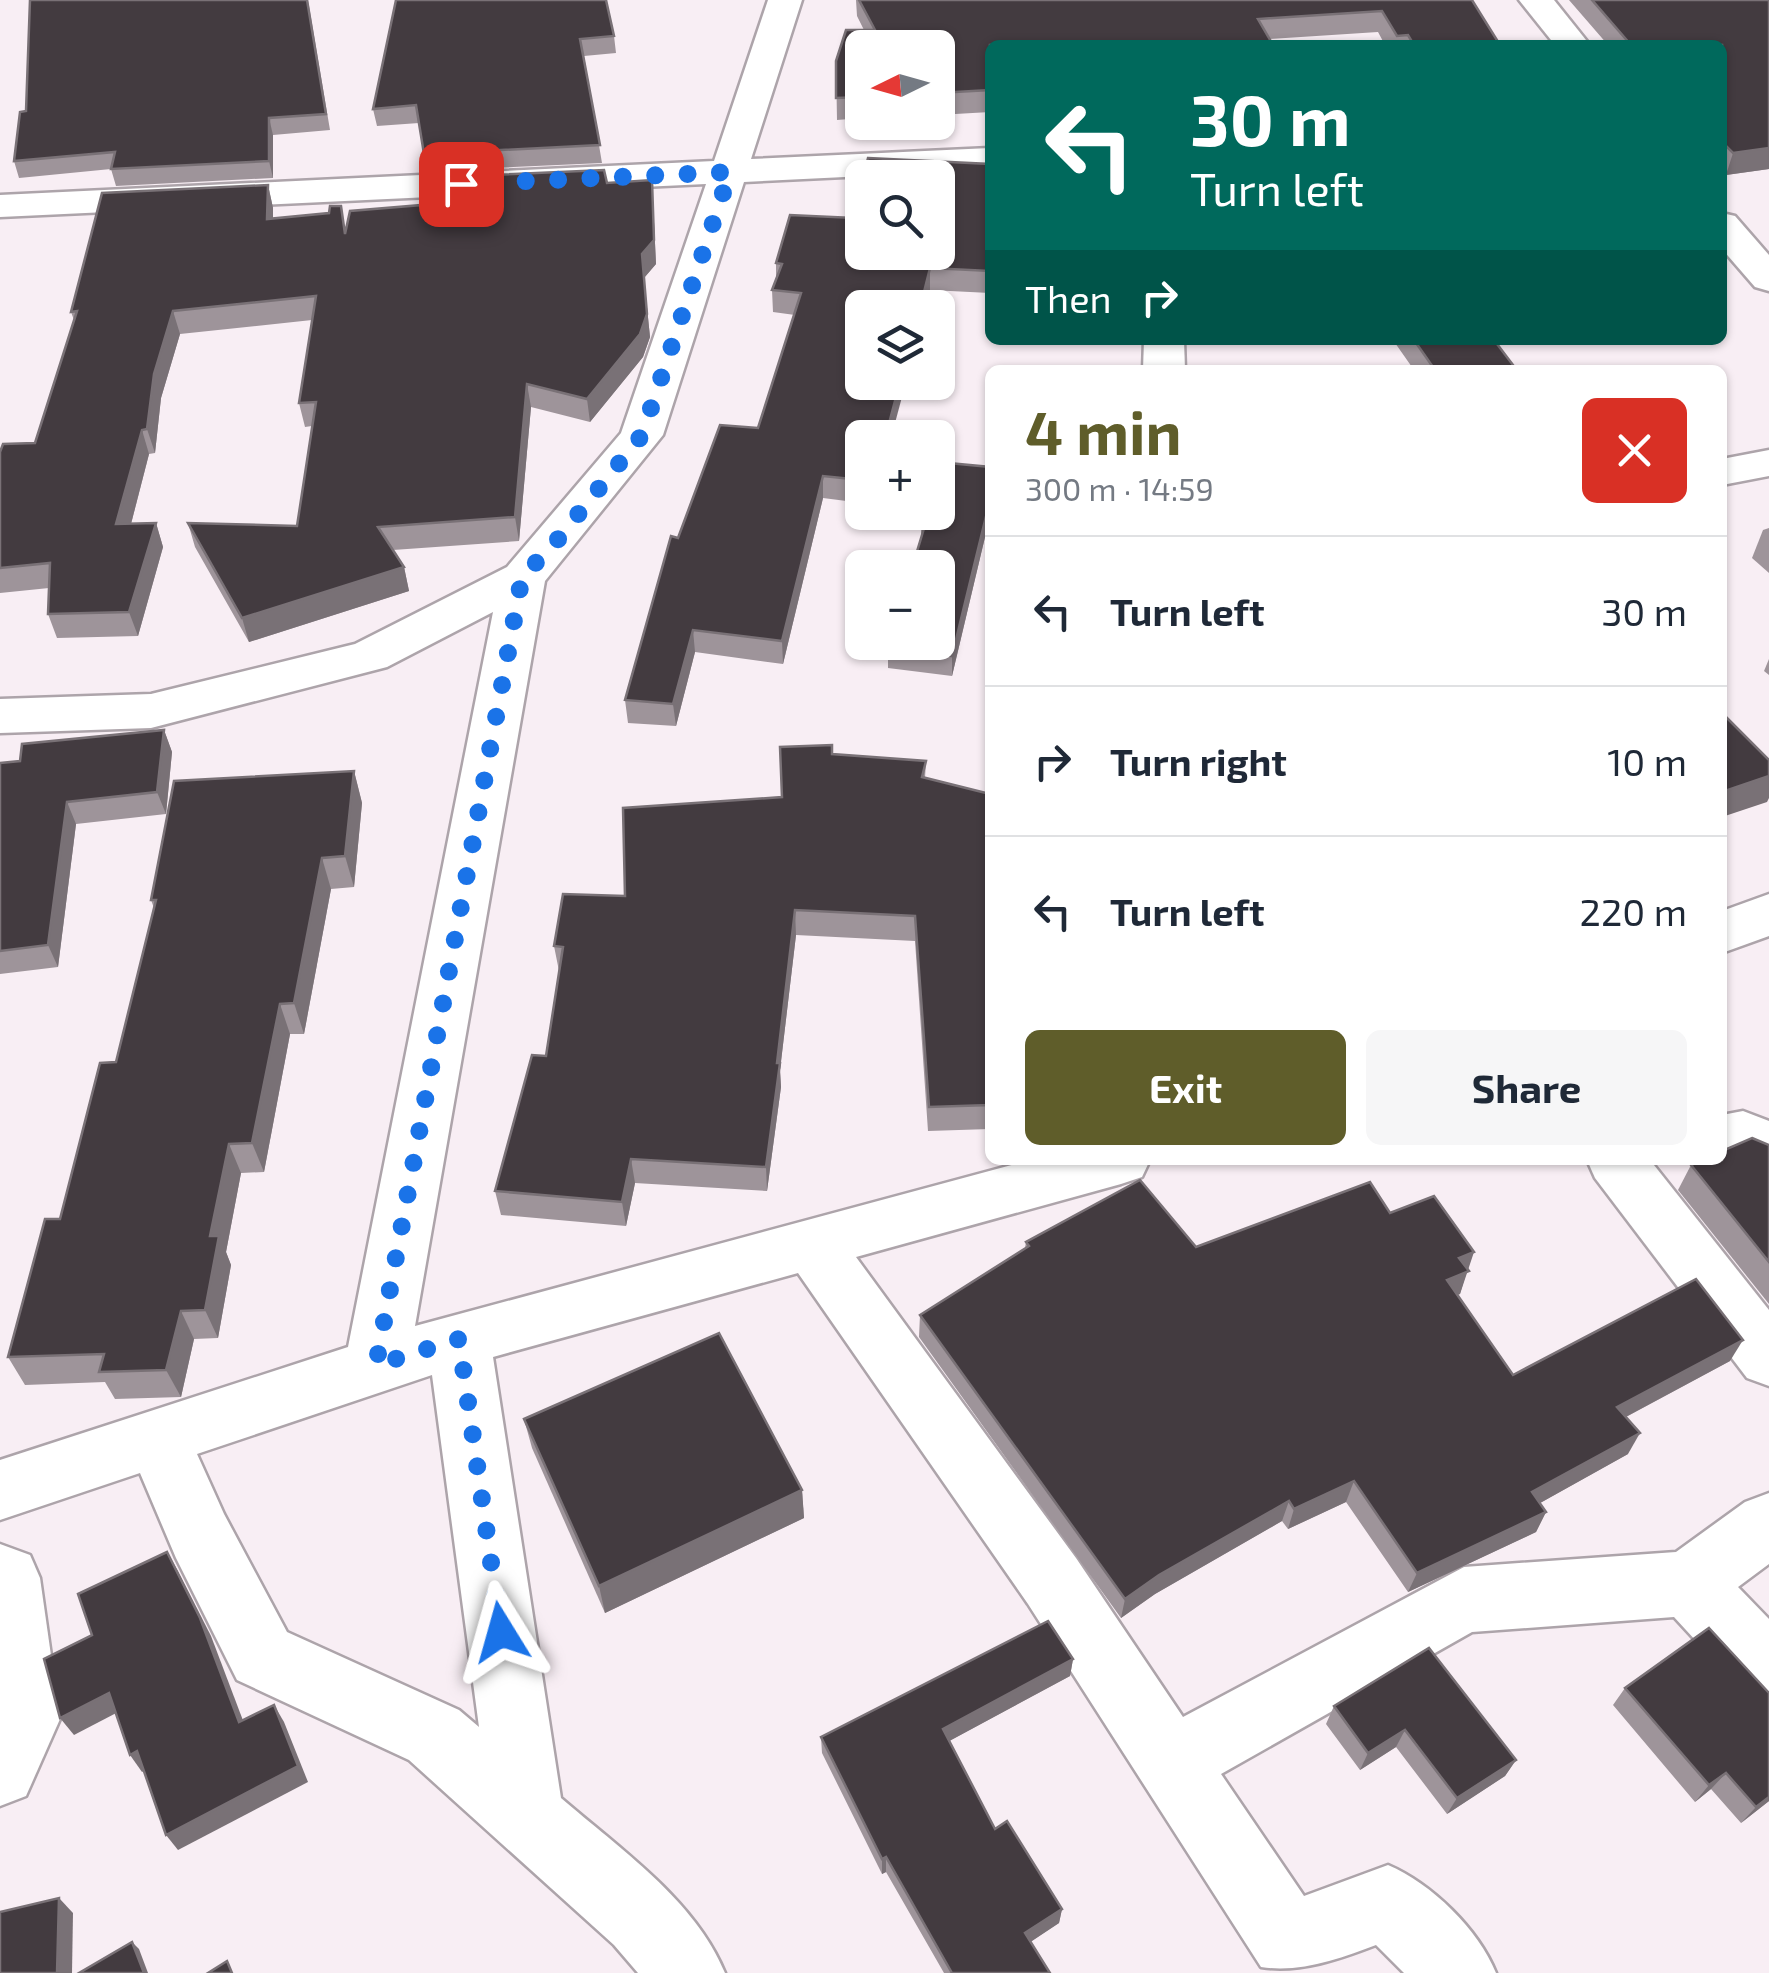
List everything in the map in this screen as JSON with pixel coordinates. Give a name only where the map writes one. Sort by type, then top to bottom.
[{"type":"street","points":[[0,716],[151,711],[370,656],[522,577],[555,543],[642,435],[786,0]]},
{"type":"street","points":[[1536,0],[1569,40]]},
{"type":"street","points":[[0,206],[985,159]]},
{"type":"street","points":[[1727,230],[1769,279]]},
{"type":"street","points":[[1727,471],[1769,463]]},
{"type":"street","points":[[376,1365],[522,577]]},
{"type":"street","points":[[1727,932],[1769,914]]},
{"type":"street","points":[[1727,1139],[1743,1135],[1769,1147]]},
{"type":"street","points":[[0,1490],[459,1339],[1102,1165]]},
{"type":"street","points":[[1621,1165],[1769,1358]]},
{"type":"street","points":[[812,1243],[1052,1580],[1288,1940],[1388,1903],[1458,1973]]},
{"type":"street","points":[[459,1339],[528,1816]]},
{"type":"street","points":[[158,1439],[200,1536],[262,1656],[434,1735],[641,1918],[687,1973]]},
{"type":"street","points":[[1172,1762],[1464,1600],[1688,1584],[1769,1524]]},
{"type":"street","points":[[0,1576],[6,1578],[24,1718],[0,1770]]},
{"type":"street","points":[[1688,1584],[1769,1669]]},
{"type":"building","points":[[30,0],[307,0],[326,114],[269,118],[269,161],[111,169],[115,152],[14,161],[20,112],[26,111]]},
{"type":"building","points":[[396,0],[606,0],[614,36],[580,39],[600,145],[424,154],[416,105],[373,109]]},
{"type":"building","points":[[859,0],[1472,0],[1497,40],[1411,40],[1408,35],[1397,36],[1382,11],[1258,19],[1270,40],[985,40],[985,90],[955,92],[955,30],[875,30]]},
{"type":"building","points":[[1592,0],[1769,0],[1769,148],[1733,153],[1727,147],[1727,40],[1627,40]]},
{"type":"building","points":[[845,33],[845,98],[836,98],[836,61]]},
{"type":"building","points":[[955,162],[985,164],[985,271],[955,269]]},
{"type":"building","points":[[604,170],[607,183],[652,180],[654,240],[642,254],[647,314],[640,334],[587,399],[527,384],[515,517],[378,527],[404,567],[242,618],[188,523],[297,526],[316,402],[299,403],[316,296],[173,311],[154,374],[147,429],[142,430],[116,524],[156,523],[129,612],[48,614],[50,563],[0,568],[0,452],[3,444],[35,443],[77,311],[71,312],[102,193],[268,185],[267,219],[329,213],[330,206],[341,206],[345,234],[350,211],[433,204],[428,178]]},
{"type":"building","points":[[790,215],[845,218],[845,270],[930,270],[924,290],[845,290],[845,400],[895,400],[890,420],[845,420],[845,478],[823,476],[782,641],[693,630],[673,704],[625,700],[671,536],[678,538],[720,425],[758,428],[801,293],[772,290],[782,264],[776,263]]},
{"type":"building","points":[[1418,345],[1498,345],[1513,365],[1432,365]]},
{"type":"building","points":[[955,464],[985,467],[985,521],[955,644],[955,550],[917,550],[923,530],[955,530]]},
{"type":"building","points":[[1727,718],[1769,760],[1769,776],[1727,790]]},
{"type":"building","points":[[164,730],[157,792],[67,802],[48,945],[0,951],[0,763],[20,761],[22,744]]},
{"type":"building","points":[[832,745],[832,754],[926,761],[922,777],[985,793],[985,1105],[929,1107],[915,916],[795,910],[766,1167],[631,1159],[622,1202],[495,1191],[532,1055],[546,1056],[563,947],[554,946],[563,894],[625,896],[623,808],[782,797],[780,747]]},
{"type":"building","points":[[354,771],[345,856],[322,858],[294,1003],[280,1004],[252,1143],[229,1144],[210,1236],[219,1236],[205,1310],[181,1311],[166,1370],[99,1372],[104,1354],[8,1357],[45,1219],[60,1219],[100,1063],[116,1062],[156,900],[151,900],[174,781]]},
{"type":"building","points":[[1752,1138],[1769,1145],[1769,1262],[1691,1165],[1727,1165],[1727,1149]]},
{"type":"building","points":[[1140,1180],[1196,1247],[1370,1182],[1390,1213],[1434,1196],[1474,1252],[1459,1258],[1469,1271],[1447,1280],[1513,1375],[1696,1279],[1743,1340],[1617,1407],[1640,1433],[1532,1492],[1546,1512],[1417,1573],[1354,1481],[1294,1509],[1289,1501],[1159,1575],[1125,1599],[920,1315],[1029,1246],[1026,1242]]},
{"type":"building","points":[[719,1333],[802,1490],[599,1586],[524,1419]]},
{"type":"building","points":[[167,1552],[200,1618],[239,1722],[274,1705],[298,1766],[166,1835],[137,1751],[130,1755],[109,1693],[60,1718],[44,1659],[92,1635],[78,1594]]},
{"type":"building","points":[[1048,1621],[1073,1659],[943,1729],[995,1829],[1007,1821],[1062,1909],[1025,1933],[1050,1973],[952,1973],[886,1857],[882,1859],[821,1737]]},
{"type":"building","points":[[1709,1628],[1769,1693],[1769,1797],[1756,1807],[1726,1773],[1709,1785],[1625,1688]]},
{"type":"building","points":[[1429,1648],[1516,1760],[1457,1798],[1405,1730],[1368,1753],[1334,1706]]},
{"type":"building","points":[[59,1898],[57,1973],[0,1973],[0,1912]]},
{"type":"building","points":[[132,1942],[144,1973],[79,1973]]},
{"type":"building","points":[[227,1961],[232,1973],[208,1973]]},
{"type":"route","points":[[461,184],[730,172],[642,435],[555,543],[522,577],[376,1365],[459,1339],[501,1632]]}]
